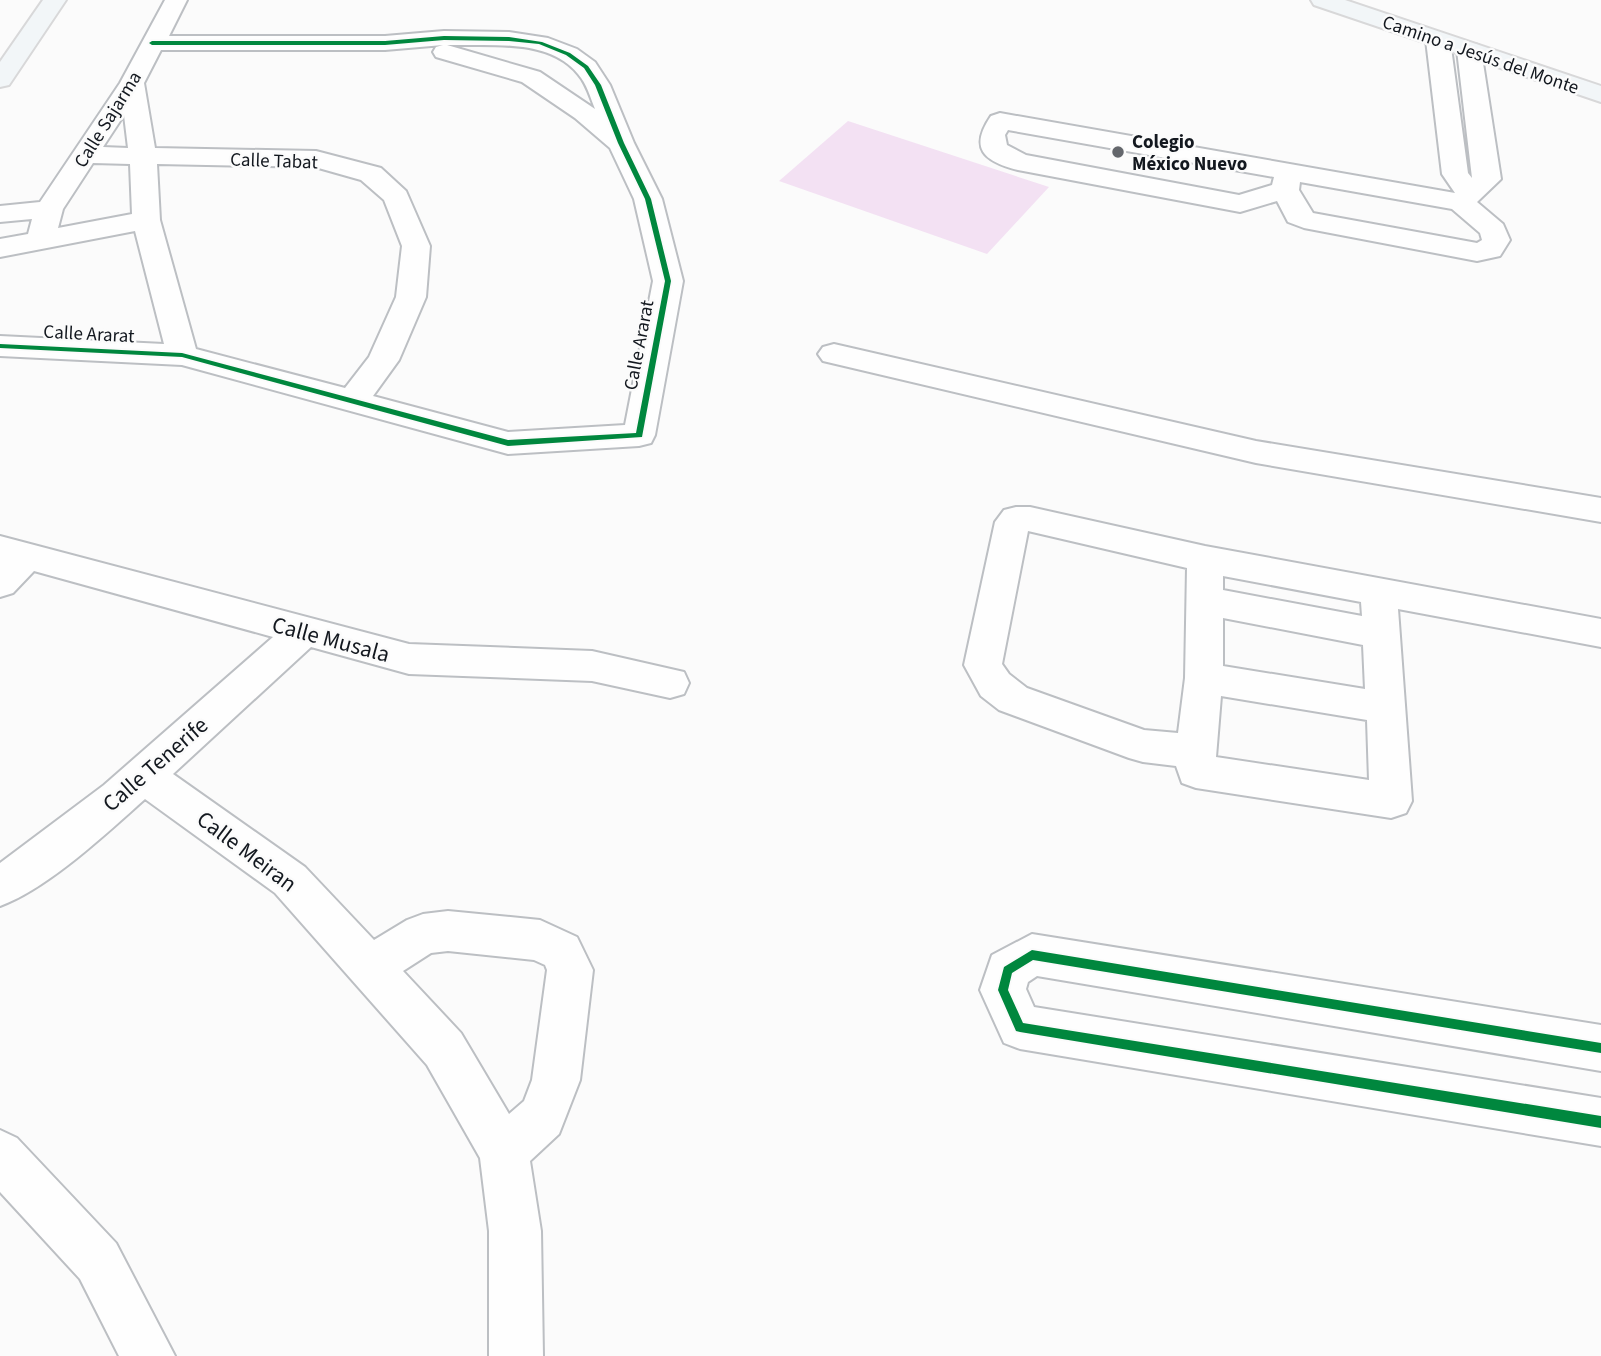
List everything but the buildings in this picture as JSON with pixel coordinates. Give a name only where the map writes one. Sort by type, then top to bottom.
[{"type":"main road","points":[[0,80],[55,0]]},
{"type":"main road","name":"Camino a Jesús del Monte","points":[[1322,0],[1601,94]]},
{"type":"street","name":"Calle Sajarma","points":[[41,240],[49,209],[132,83],[176,0]]},
{"type":"street","name":"Calle Ararat","points":[[0,346],[182,355],[508,443],[639,435],[668,281],[648,199],[621,143],[598,85],[586,67],[568,54],[540,43],[509,39],[444,38],[385,43],[152,43]]},
{"type":"street","points":[[1287,181],[1298,216],[1304,220],[1477,252],[1490,250],[1496,240],[1493,230],[1466,198],[1455,174],[1438,40]]},
{"type":"street","name":"Calle Ararat","points":[[385,43],[456,54],[531,77],[584,113],[621,143]]},
{"type":"street","points":[[1287,181],[1246,204],[1018,162],[994,149],[992,135],[1000,121],[1287,181],[1466,198],[1488,179],[1469,50]]},
{"type":"street","points":[[132,83],[143,157],[146,220],[182,355]]},
{"type":"street","name":"Calle Tabat","points":[[84,155],[316,159],[371,174],[396,197],[416,246],[411,297],[383,360],[352,402]]},
{"type":"street","points":[[0,214],[49,209]]},
{"type":"street","points":[[0,248],[146,220]]},
{"type":"street","points":[[834,354],[1255,452],[1601,510]]},
{"type":"street","points":[[1196,751],[1143,746],[1013,699],[995,685],[983,665],[1012,522],[1016,519],[1030,519],[1205,559],[1601,633]]},
{"type":"street","points":[[0,583],[14,552]]},
{"type":"street","name":"Calle Musala","points":[[14,552],[409,659],[592,666],[670,683]]},
{"type":"street","points":[[1205,559],[1204,678],[1196,771],[1391,802],[1379,591]]},
{"type":"street","points":[[1205,601],[1383,634]]},
{"type":"street","name":"Calle Tenerife","points":[[0,887],[38,862],[144,776],[303,632]]},
{"type":"street","points":[[1204,678],[1387,708]]},
{"type":"street","name":"Calle Meiran","points":[[144,776],[290,880],[444,1049],[504,1152],[515,1231],[516,1356]]},
{"type":"street","points":[[369,967],[423,934],[448,931],[540,940],[561,951],[570,970],[556,1080],[542,1117],[504,1152]]},
{"type":"street","points":[[1601,1048],[1032,955],[1007,970],[1003,990],[1020,1027],[1601,1122]]},
{"type":"street","points":[[0,1154],[98,1261],[148,1356]]},
{"type":"shaded area","points":[[848,121],[1049,187],[987,254],[779,181]]},
{"type":"cycle path","points":[[0,346],[182,355],[508,443],[639,435],[668,281],[648,199],[621,143],[598,85],[586,67],[568,54],[540,43],[509,39],[444,38],[385,43],[152,43]]},
{"type":"cycle path","points":[[1601,1048],[1032,955],[1008,970],[1003,990],[1020,1027],[1601,1122]]},
{"type":"place","name":"Colegio México Nuevo","points":[[1118,152]]}]
